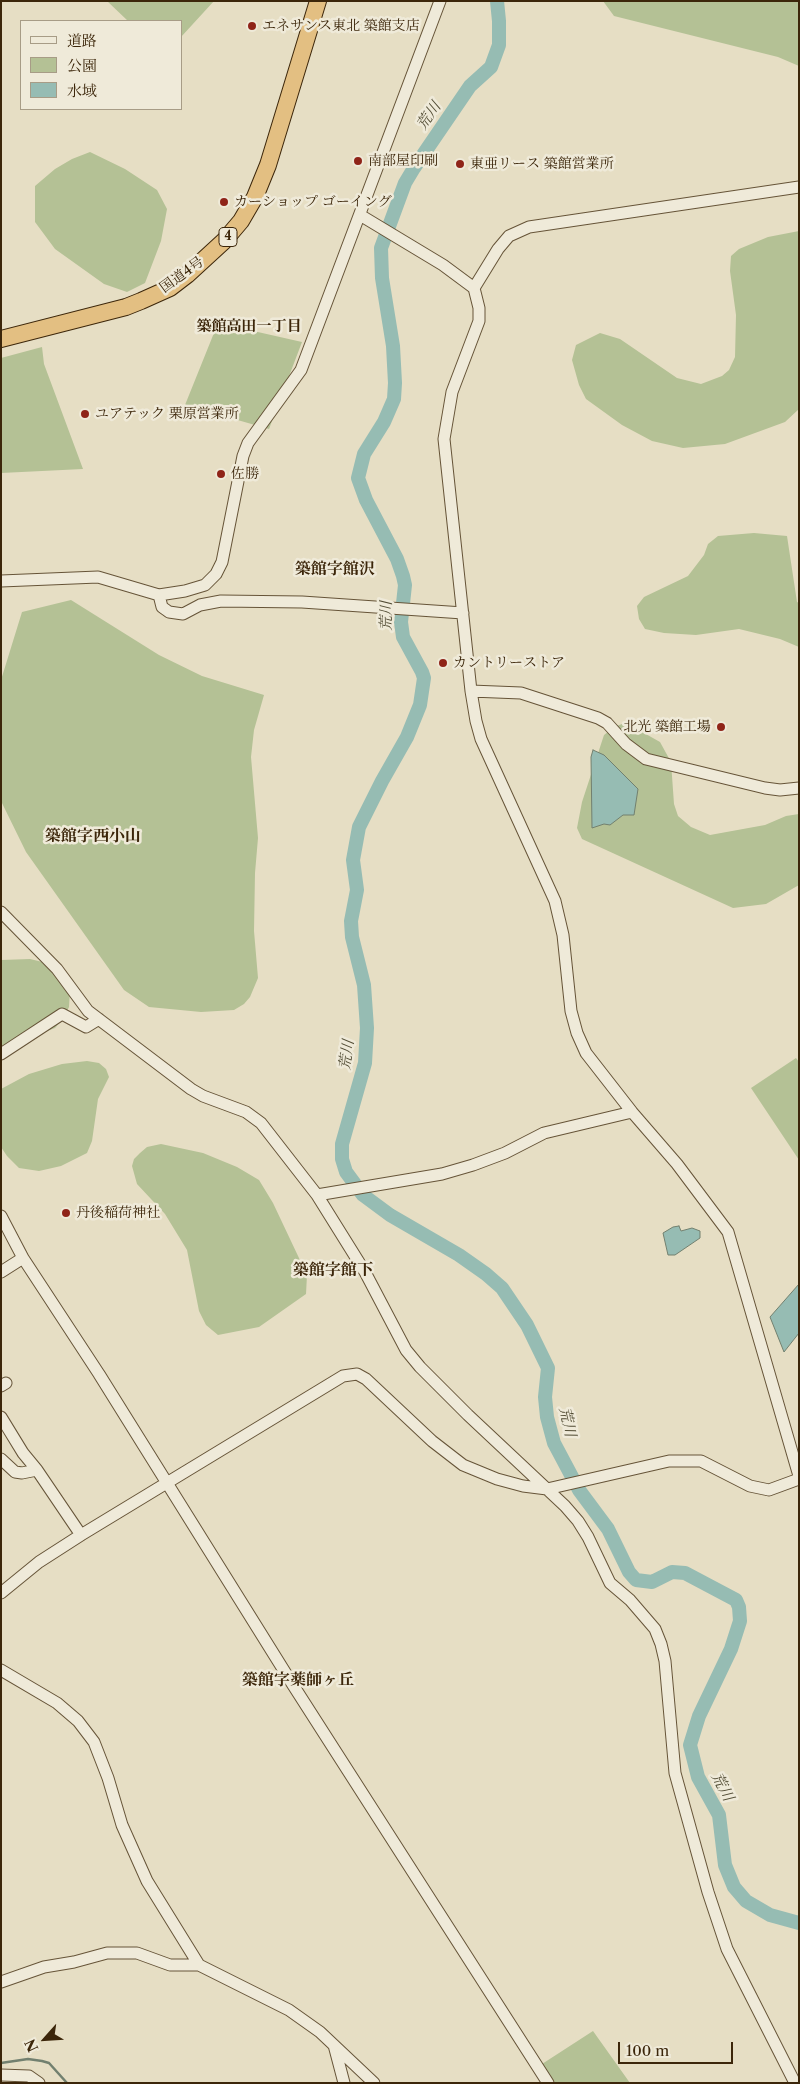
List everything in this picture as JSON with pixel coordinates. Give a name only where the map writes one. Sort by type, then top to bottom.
[{"type":"highway","name":"国道4号","points":[[1,339],[126,307],[141,301],[170,288],[224,241],[241,221],[256,198],[318,1]]},
{"type":"street","points":[[1,581],[98,577],[159,594],[185,591],[205,585],[216,574],[222,562],[248,443],[301,370],[440,1]]},
{"type":"street","points":[[474,288],[509,236],[529,228],[799,187]]},
{"type":"street","points":[[1,1593],[39,1562],[81,1535],[343,1376],[357,1374],[366,1380],[432,1441],[463,1465],[497,1479],[523,1486],[546,1489],[669,1461],[701,1461],[750,1486],[769,1490],[799,1478],[728,1232],[677,1164],[632,1112],[586,1053],[577,1033],[571,1011],[563,935],[555,901],[481,739],[471,691],[444,439],[452,392],[479,321],[479,308],[474,288],[443,265],[360,215]]},
{"type":"street","points":[[159,594],[162,607],[169,612],[183,614],[200,605],[221,601],[302,602],[464,613]]},
{"type":"street","points":[[471,691],[521,693],[598,718],[607,723],[626,744],[646,759],[765,788],[780,790],[799,788]]},
{"type":"street","points":[[1,912],[57,969],[88,1011],[191,1089],[203,1096],[246,1112],[261,1123],[317,1195],[365,1272],[406,1350],[420,1367],[468,1415],[578,1521],[610,1583],[646,1617],[661,1644],[665,1660],[676,1773],[708,1892],[727,1949],[795,2083]]},
{"type":"street","points":[[1,1054],[62,1014],[86,1027],[99,1019]]},
{"type":"street","points":[[317,1195],[442,1174],[473,1166],[504,1153],[544,1132],[632,1112]]},
{"type":"street","points":[[1,1216],[23,1258],[99,1374],[293,1685],[548,2083]]},
{"type":"street","points":[[1,1272],[23,1258]]},
{"type":"street","points":[[1,1417],[81,1535]]},
{"type":"street","points":[[1,1459],[15,1472],[22,1473],[37,1470]]},
{"type":"street","points":[[1,1670],[57,1703],[78,1721],[94,1742],[108,1778],[122,1825],[147,1881],[199,1965]]},
{"type":"street","points":[[1,1982],[44,1967],[74,1962],[107,1953],[137,1953],[170,1965],[199,1965],[289,2010],[334,2045],[374,2083]]},
{"type":"street","points":[[334,2045],[344,2083]]},
{"type":"street","points":[[1,2075],[29,2076],[39,2083]]},
{"type":"green space","points":[[107,1],[214,1],[182,36],[182,20],[127,20]]},
{"type":"green space","points":[[603,1],[799,1],[799,66],[778,57],[614,16]]},
{"type":"green space","points":[[90,152],[125,169],[157,190],[167,209],[161,241],[145,283],[127,292],[104,284],[55,249],[35,222],[35,186],[55,169],[72,159]]},
{"type":"green space","points":[[799,231],[799,409],[785,422],[725,444],[683,448],[652,441],[622,425],[586,399],[579,385],[572,360],[576,345],[600,333],[620,339],[677,378],[701,384],[722,376],[729,370],[735,357],[736,315],[730,271],[731,256],[739,249],[768,237]]},
{"type":"green space","points":[[218,323],[302,342],[269,429],[185,405]]},
{"type":"green space","points":[[42,347],[44,364],[83,469],[1,473],[1,358]]},
{"type":"green space","points":[[754,533],[787,536],[797,602],[799,603],[799,647],[780,639],[739,629],[696,635],[664,633],[645,629],[639,619],[637,606],[644,597],[688,576],[704,555],[708,544],[718,536]]},
{"type":"green space","points":[[71,600],[159,655],[202,676],[264,695],[254,730],[251,757],[258,838],[254,931],[258,978],[250,997],[244,1004],[234,1010],[201,1012],[149,1007],[124,990],[26,852],[1,801],[1,680],[22,612]]},
{"type":"green space","points":[[622,724],[660,742],[671,762],[674,804],[678,816],[691,827],[710,835],[765,825],[786,816],[799,814],[799,885],[766,904],[733,908],[582,839],[577,828],[582,802],[604,735],[614,727]]},
{"type":"green space","points":[[30,959],[55,965],[70,990],[69,1007],[63,1019],[55,1028],[1,1049],[1,960]]},
{"type":"green space","points":[[796,1058],[799,1062],[799,1160],[751,1088]]},
{"type":"green space","points":[[87,1061],[99,1063],[106,1069],[109,1077],[98,1099],[92,1141],[87,1153],[61,1166],[39,1171],[19,1168],[1,1147],[1,1089],[29,1074],[62,1064]]},
{"type":"green space","points":[[161,1144],[203,1153],[237,1167],[259,1180],[273,1203],[307,1275],[306,1294],[259,1327],[218,1335],[206,1325],[199,1311],[187,1250],[165,1214],[137,1184],[132,1166],[134,1159],[147,1147]]},
{"type":"green space","points":[[593,2031],[630,2083],[555,2083],[542,2064]]},
{"type":"water","points":[[593,750],[604,755],[638,789],[634,815],[623,815],[610,825],[604,824],[592,828],[591,757]]},
{"type":"water","points":[[679,1226],[681,1231],[692,1228],[700,1231],[700,1238],[675,1255],[668,1255],[663,1233]]},
{"type":"water","points":[[799,1284],[799,1333],[784,1352],[770,1317]]},
{"type":"waterway","name":"荒川","points":[[497,1],[499,45],[491,67],[470,86],[414,168],[405,183],[381,248],[382,278],[393,346],[394,399],[384,422],[364,454],[358,478],[366,500],[397,559],[403,576],[405,585],[401,622],[403,637],[424,678],[420,705],[407,737],[359,827],[353,860],[357,890],[351,921],[352,937],[364,985],[367,1028],[365,1063],[342,1144],[342,1159],[346,1172],[363,1195],[390,1215],[459,1255],[502,1288],[527,1325],[548,1368],[545,1397],[547,1417],[554,1443],[579,1490],[608,1529],[629,1572],[636,1580],[652,1582],[672,1572],[685,1573],[736,1600],[739,1607],[740,1621],[731,1649],[699,1716],[690,1745],[698,1777],[719,1815],[725,1865],[734,1887],[746,1901],[770,1915],[799,1923]]},
{"type":"waterway","points":[[1,2063],[28,2059],[49,2063],[67,2083]]},
{"type":"place","name":"エネサンス東北 築館支店","points":[[252,26]]},
{"type":"place","name":"南部屋印刷","points":[[358,161]]},
{"type":"place","name":"東亜リース 築館営業所","points":[[460,164]]},
{"type":"place","name":"カーショップ ゴーイング","points":[[224,202]]},
{"type":"place","name":"ユアテック 栗原営業所","points":[[85,414]]},
{"type":"place","name":"佐勝","points":[[221,474]]},
{"type":"place","name":"カントリーストア","points":[[443,663]]},
{"type":"place","name":"北光 築館工場","points":[[721,727]]},
{"type":"place","name":"丹後稲荷神社","points":[[66,1213]]},
{"type":"district","name":"築館高田一丁目","points":[[249,327]]},
{"type":"district","name":"築館字館沢","points":[[335,569]]},
{"type":"district","name":"築館字西小山","points":[[93,836]]},
{"type":"district","name":"築館字館下","points":[[333,1270]]},
{"type":"district","name":"築館字薬師ヶ丘","points":[[298,1680]]}]
